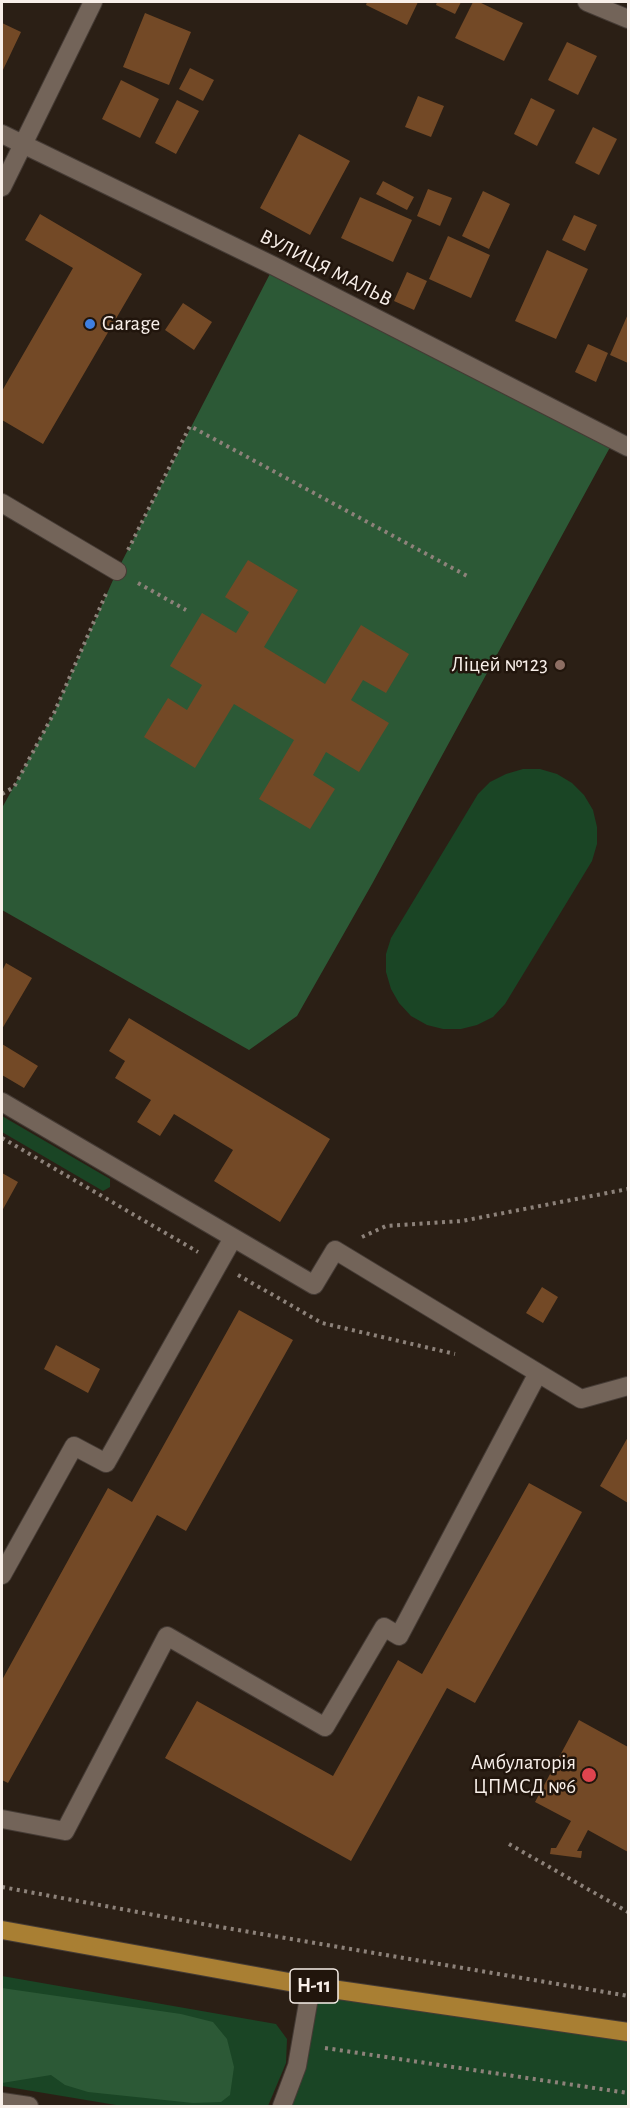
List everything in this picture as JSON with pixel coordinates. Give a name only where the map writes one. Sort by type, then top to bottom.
[{"type":"main road","name":"Н-11","points":[[2,1930],[311,1986],[628,2032]]},
{"type":"street","points":[[2,187],[21,144],[93,2]]},
{"type":"street","points":[[587,2],[628,19]]},
{"type":"street","name":"ВУЛИЦЯ МАЛЬВ","points":[[2,134],[274,266],[628,447]]},
{"type":"street","points":[[2,503],[117,570]]},
{"type":"street","points":[[2,1102],[314,1285],[335,1250],[581,1399],[628,1386]]},
{"type":"street","points":[[2,1575],[74,1446],[106,1463],[233,1238]]},
{"type":"street","points":[[2,1819],[65,1831],[167,1636],[325,1727],[384,1627],[399,1636],[538,1373]]},
{"type":"street","points":[[282,2106],[297,2066],[311,1986]]},
{"type":"street","points":[[2,2102],[29,2106]]},
{"type":"path","points":[[2,794],[14,787],[54,713],[117,570],[190,426],[469,577]]},
{"type":"path","points":[[117,570],[186,610]]},
{"type":"path","points":[[356,1240],[386,1226],[462,1221],[628,1190]]},
{"type":"path","points":[[509,1844],[628,1912]]},
{"type":"path","points":[[2,1887],[225,1928],[628,1996]]},
{"type":"path","points":[[301,2044],[628,2094]]},
{"type":"green space","points":[[274,266],[614,440],[372,884],[297,1016],[249,1050],[2,910],[2,808],[54,713],[117,571]]},
{"type":"green space","points":[[523,769],[540,769],[557,774],[572,783],[584,795],[593,810],[597,827],[597,844],[592,861],[505,1004],[493,1017],[477,1025],[461,1029],[443,1029],[427,1025],[411,1016],[399,1003],[391,989],[386,972],[386,954],[391,938],[478,794],[490,782]]},
{"type":"green space","points":[[2,1116],[110,1179],[110,1187],[103,1191],[2,1132]]},
{"type":"green space","points":[[2,1976],[276,2024],[287,2039],[286,2063],[268,2106],[122,2106],[2,2086]]},
{"type":"green space","points":[[311,1986],[628,2032],[628,2106],[282,2106]]},
{"type":"green space","points":[[2,1988],[181,2014],[213,2022],[227,2039],[234,2067],[230,2095],[221,2102],[193,2103],[88,2092],[65,2085],[51,2075],[2,2083]]},
{"type":"building","points":[[367,2],[418,2],[407,25],[366,5]]},
{"type":"building","points":[[437,2],[461,2],[455,14],[436,5]]},
{"type":"building","points":[[473,2],[479,2],[523,23],[504,61],[455,38]]},
{"type":"building","points":[[145,13],[191,32],[169,85],[123,67]]},
{"type":"building","points":[[2,23],[21,32],[2,72]]},
{"type":"building","points":[[567,42],[597,56],[578,95],[548,80]]},
{"type":"building","points":[[190,68],[214,80],[203,101],[179,89]]},
{"type":"building","points":[[121,80],[159,99],[140,138],[102,119]]},
{"type":"building","points":[[418,96],[444,106],[431,137],[405,127]]},
{"type":"building","points":[[531,98],[555,110],[537,146],[514,134]]},
{"type":"building","points":[[177,100],[199,111],[176,154],[155,143]]},
{"type":"building","points":[[593,127],[617,139],[599,175],[575,163]]},
{"type":"building","points":[[299,134],[350,161],[310,235],[260,208]]},
{"type":"building","points":[[383,181],[414,197],[407,210],[376,194]]},
{"type":"building","points":[[428,189],[452,198],[440,226],[417,216]]},
{"type":"building","points":[[483,191],[510,204],[489,249],[462,236]]},
{"type":"building","points":[[360,197],[412,220],[393,262],[341,238]]},
{"type":"building","points":[[40,214],[142,274],[43,444],[2,420],[2,391],[73,268],[25,240]]},
{"type":"building","points":[[574,215],[597,225],[585,251],[562,240]]},
{"type":"building","points":[[448,236],[490,255],[471,298],[429,279]]},
{"type":"building","points":[[547,250],[588,269],[556,339],[515,321]]},
{"type":"building","points":[[407,272],[427,281],[414,310],[394,301]]},
{"type":"building","points":[[183,303],[212,322],[194,350],[165,330]]},
{"type":"building","points":[[628,314],[628,363],[610,355]]},
{"type":"building","points":[[588,344],[608,353],[596,382],[575,372]]},
{"type":"building","points":[[248,560],[298,590],[264,647],[325,684],[361,625],[409,654],[386,693],[363,680],[351,700],[389,723],[359,772],[326,752],[313,775],[335,789],[310,829],[259,799],[294,740],[234,704],[195,768],[144,737],[168,698],[187,710],[202,685],[170,666],[202,613],[236,633],[249,612],[225,597]]},
{"type":"building","points":[[6,963],[32,978],[2,1029],[2,971]]},
{"type":"building","points":[[129,1018],[330,1139],[280,1222],[214,1181],[233,1150],[174,1114],[160,1136],[137,1122],[151,1100],[115,1078],[125,1061],[109,1051]]},
{"type":"building","points":[[2,1044],[38,1066],[24,1088],[2,1075]]},
{"type":"building","points":[[2,1173],[18,1182],[2,1211]]},
{"type":"building","points":[[542,1287],[558,1297],[543,1323],[526,1313]]},
{"type":"building","points":[[239,1310],[293,1340],[186,1531],[157,1515],[8,1783],[2,1780],[2,1680],[108,1488],[132,1502]]},
{"type":"building","points":[[56,1345],[100,1369],[88,1393],[44,1369]]},
{"type":"building","points":[[628,1437],[628,1503],[600,1486]]},
{"type":"building","points":[[529,1483],[582,1512],[475,1703],[447,1688],[351,1861],[165,1758],[197,1701],[333,1776],[398,1660],[422,1674]]},
{"type":"building","name":"Амбулаторія ЦПМСД №6","points":[[579,1720],[628,1747],[628,1852],[588,1830],[577,1851],[582,1851],[581,1858],[550,1854],[551,1848],[556,1848],[571,1821],[535,1802]]},
{"type":"place","name":"Garage","points":[[90,324]]},
{"type":"place","name":"Ліцей №123","points":[[560,665]]},
{"type":"place","name":"Амбулаторія ЦПМСД №6","points":[[589,1775]]}]
